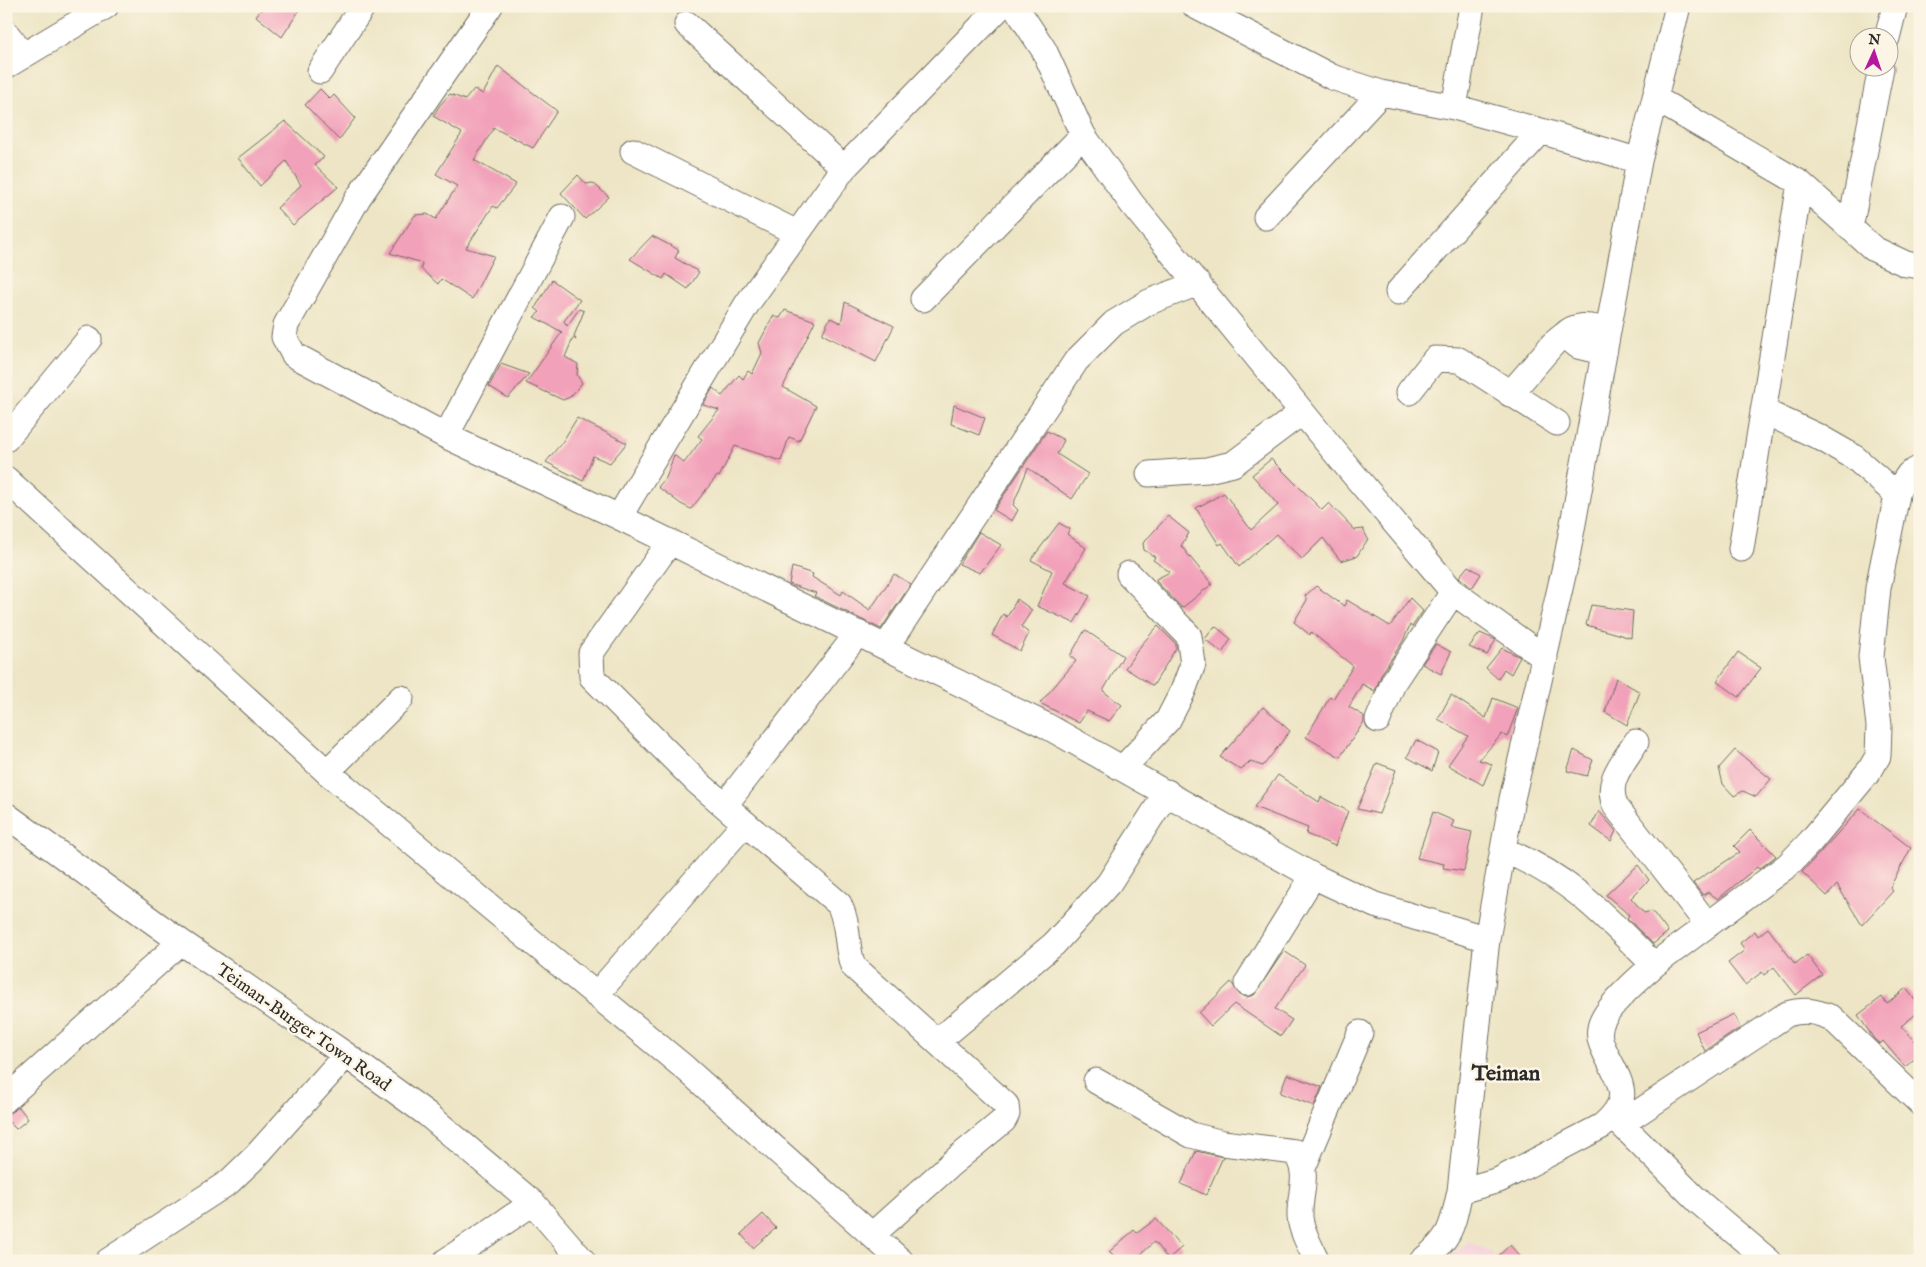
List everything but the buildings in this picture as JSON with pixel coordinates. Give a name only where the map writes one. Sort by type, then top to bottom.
[{"type":"street","points":[[6,33],[14,61],[106,6]]},
{"type":"street","points":[[320,70],[363,6]]},
{"type":"street","points":[[490,6],[358,198],[286,325],[284,337],[294,356],[446,436],[619,516],[1045,725],[1167,792],[1313,876],[1375,905],[1488,939]]},
{"type":"street","points":[[619,516],[747,304],[844,168],[1001,6]]},
{"type":"street","points":[[1015,6],[1044,50],[1083,135],[1132,204],[1302,412],[1453,592],[1545,658]]},
{"type":"street","points":[[1195,6],[1332,76],[1381,93],[1454,107],[1639,161]]},
{"type":"street","points":[[1454,107],[1472,6]]},
{"type":"street","points":[[1422,1261],[1442,1245],[1452,1224],[1460,1191],[1488,939],[1512,799],[1566,562],[1639,161],[1678,6]]},
{"type":"street","points":[[1890,28],[1895,6]]},
{"type":"street","points":[[688,24],[844,168]]},
{"type":"street","points":[[1850,228],[1879,78]]},
{"type":"street","points":[[1266,217],[1381,93]]},
{"type":"street","points":[[1656,99],[1800,183],[1874,249],[1906,264],[1920,266]]},
{"type":"street","points":[[1398,292],[1541,131]]},
{"type":"street","points":[[923,298],[1083,135]]},
{"type":"street","points":[[633,151],[797,233]]},
{"type":"street","points":[[1741,549],[1800,183]]},
{"type":"street","points":[[446,436],[562,217]]},
{"type":"street","points":[[886,647],[1076,361],[1114,323],[1149,302],[1198,283]]},
{"type":"street","points":[[1510,394],[1553,344],[1571,328],[1585,326],[1605,341]]},
{"type":"street","points":[[6,439],[89,339]]},
{"type":"street","points":[[1409,392],[1435,359],[1459,360],[1557,423]]},
{"type":"street","points":[[1763,410],[1819,437],[1854,457],[1897,495]]},
{"type":"street","points":[[1149,474],[1207,470],[1234,464],[1302,412]]},
{"type":"street","points":[[1618,1120],[1624,1090],[1600,1040],[1600,1028],[1603,1018],[1634,982],[1654,965],[1788,865],[1811,841],[1864,777],[1878,756],[1879,726],[1873,679],[1872,636],[1886,541],[1897,495],[1909,474],[1920,468]]},
{"type":"street","points":[[6,479],[327,772],[685,1068],[884,1251],[952,1163],[1004,1120],[1007,1114],[1006,1105],[853,966],[848,954],[846,919],[839,904],[656,742],[592,677],[591,653],[670,542]]},
{"type":"street","points":[[1123,768],[1168,720],[1184,691],[1192,664],[1190,636],[1129,574]]},
{"type":"street","points":[[1378,720],[1394,681],[1453,592]]},
{"type":"street","points":[[725,805],[858,633]]},
{"type":"street","points":[[327,772],[401,698]]},
{"type":"street","points":[[1636,742],[1618,771],[1612,785],[1611,796],[1616,807],[1708,925]]},
{"type":"street","points":[[935,1040],[950,1031],[1054,944],[1109,883],[1167,792]]},
{"type":"street","points":[[596,995],[746,823]]},
{"type":"street","name":"Teiman-Burger Town Road","points":[[12,827],[346,1056],[426,1114],[533,1203],[583,1261]]},
{"type":"street","points":[[1503,850],[1548,871],[1596,906],[1654,965]]},
{"type":"street","points":[[1247,983],[1313,876]]},
{"type":"street","points":[[6,1099],[181,942]]},
{"type":"street","points":[[1460,1191],[1499,1180],[1602,1126],[1618,1120],[1787,1014],[1803,1010],[1832,1018],[1920,1104]]},
{"type":"street","points":[[1317,1261],[1300,1218],[1303,1168],[1360,1033]]},
{"type":"street","points":[[108,1261],[229,1182],[256,1156],[346,1056]]},
{"type":"street","points":[[1096,1081],[1191,1135],[1223,1143],[1295,1152],[1303,1168]]},
{"type":"street","points":[[1618,1120],[1700,1203],[1769,1261]]},
{"type":"street","points":[[446,1261],[533,1203]]},
{"type":"shaded area","points":[[1468,1242],[1490,1251],[1499,1261],[1445,1261]]},
{"type":"district","name":"Teiman","points":[[1506,1072]]}]
